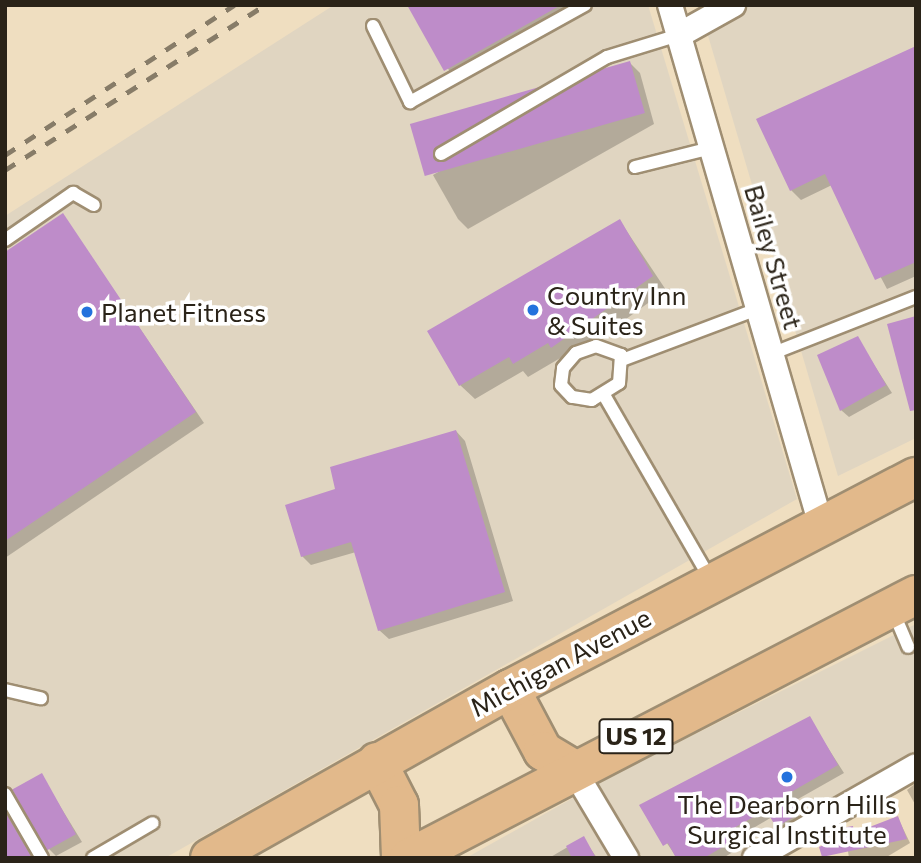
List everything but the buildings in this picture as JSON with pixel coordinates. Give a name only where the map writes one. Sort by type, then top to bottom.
[{"type":"main road","name":"Michigan Avenue","points":[[210,858],[510,689],[712,581],[916,477]]},
{"type":"main road","name":"US 12","points":[[410,858],[573,769],[904,601]]},
{"type":"main road","points":[[510,689],[543,751],[573,769]]},
{"type":"main road","points":[[377,762],[399,805],[401,858]]},
{"type":"street","name":"Bailey Street","points":[[670,5],[821,525]]},
{"type":"street","points":[[679,34],[733,5]]},
{"type":"street","points":[[755,858],[916,766]]},
{"type":"street","points":[[573,769],[626,858]]},
{"type":"lane","points":[[373,26],[410,102],[585,5]]},
{"type":"lane","points":[[442,154],[607,57],[679,34]]},
{"type":"lane","points":[[635,167],[711,148]]},
{"type":"lane","points":[[5,240],[73,194],[94,205]]},
{"type":"lane","points":[[771,354],[916,297]]},
{"type":"lane","points":[[622,360],[758,309]]},
{"type":"lane","points":[[596,346],[613,349],[622,360],[619,383],[604,396],[572,397],[561,385],[563,368],[576,353],[596,346]]},
{"type":"lane","points":[[604,396],[712,581]]},
{"type":"lane","points":[[904,601],[908,647]]},
{"type":"lane","points":[[5,690],[41,698]]},
{"type":"lane","points":[[5,794],[42,858]]},
{"type":"lane","points":[[93,858],[153,823]]},
{"type":"shaded area","points":[[334,5],[648,5],[797,499],[165,858],[5,858],[5,216]]},
{"type":"shaded area","points":[[699,5],[916,5],[916,438],[838,476]]},
{"type":"shaded area","points":[[916,624],[916,776],[777,858],[466,858],[621,771]]},
{"type":"railway","points":[[5,155],[234,5]]},
{"type":"railway","points":[[5,170],[265,5]]},
{"type":"place","name":"Country Inn & Suites","points":[[533,310]]},
{"type":"place","name":"Planet Fitness","points":[[87,312]]},
{"type":"place","name":"The Dearborn Hills Surgical Institute","points":[[787,777]]}]
